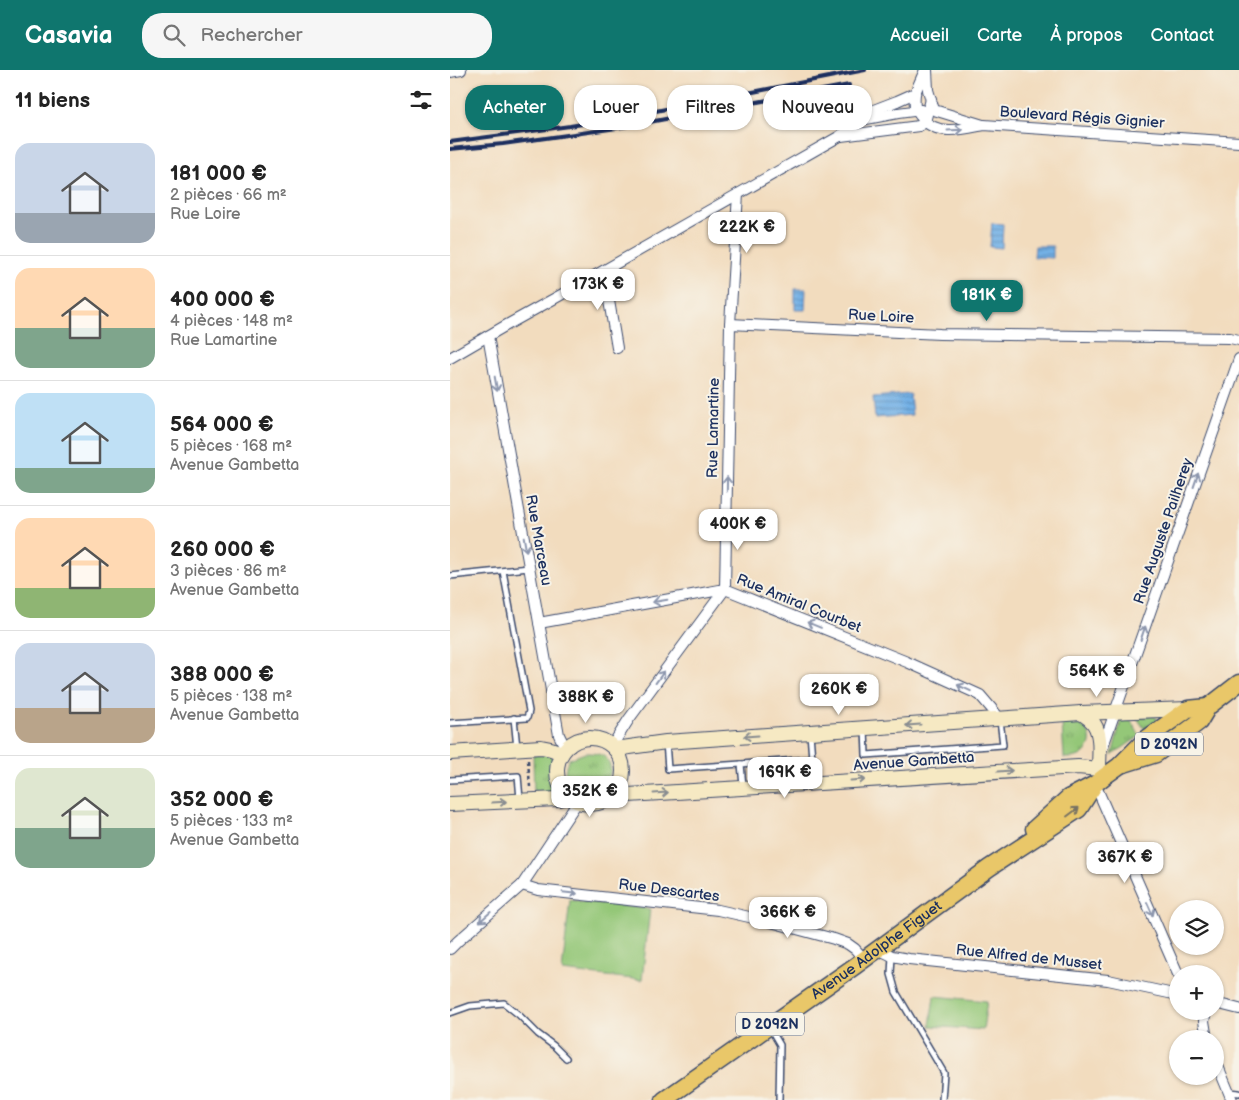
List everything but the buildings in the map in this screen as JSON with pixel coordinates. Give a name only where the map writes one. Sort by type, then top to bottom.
[{"type":"main road","name":"D 2092N","points":[[1120,766],[1156,754],[1199,722],[1208,707],[1239,683]]},
{"type":"main road","name":"D 2092N","points":[[1120,766],[1146,740],[1188,710],[1208,707]]},
{"type":"main road","points":[[613,747],[1081,713],[1188,710]]},
{"type":"main road","points":[[1081,713],[1094,724],[1098,734],[1100,772]]},
{"type":"main road","points":[[573,799],[561,787],[558,776],[558,764],[564,751],[573,742],[593,738],[603,740],[613,747],[621,758],[623,778],[619,788],[612,796]]},
{"type":"main road","points":[[450,753],[541,747],[564,751]]},
{"type":"main road","name":"Avenue Adolphe Figuet","points":[[664,1100],[864,959],[885,952],[989,868],[1100,772],[1120,766]]},
{"type":"main road","name":"Avenue Gambetta","points":[[450,804],[573,799],[586,804],[596,804],[612,796],[1078,767],[1100,772]]},
{"type":"street","points":[[450,72],[460,70]]},
{"type":"street","points":[[924,122],[915,110],[915,93],[926,70]]},
{"type":"street","points":[[840,136],[919,126],[924,122],[931,110],[926,70]]},
{"type":"street","points":[[872,111],[915,93]]},
{"type":"street","points":[[872,118],[915,110],[931,110],[984,125]]},
{"type":"street","name":"Boulevard Régis Gignier","points":[[924,122],[939,130],[958,130],[984,125],[1239,142]]},
{"type":"street","points":[[450,358],[840,136],[847,130]]},
{"type":"street","name":"Rue Lamartine","points":[[725,589],[730,324],[738,194]]},
{"type":"street","points":[[604,271],[617,348]]},
{"type":"street","name":"Rue Loire","points":[[730,324],[940,334],[1230,338],[1239,340]]},
{"type":"street","name":"Rue Marceau","points":[[488,336],[559,734],[564,751]]},
{"type":"street","name":"Rue Auguste Pailherey","points":[[1115,712],[1239,359]]},
{"type":"street","points":[[613,747],[629,719],[725,589]]},
{"type":"street","name":"Rue Amiral Courbet","points":[[539,624],[725,589],[907,662],[980,695],[1000,719]]},
{"type":"street","points":[[1115,712],[1100,772],[1175,965]]},
{"type":"street","points":[[450,949],[522,885],[573,799]]},
{"type":"street","name":"Rue Descartes","points":[[522,885],[538,890],[718,910],[834,939],[848,944],[864,959]]},
{"type":"street","name":"Rue Alfred de Musset","points":[[885,952],[909,959],[1108,980],[1169,992]]},
{"type":"street","points":[[1224,1006],[1239,1010]]},
{"type":"street","points":[[1224,1077],[1233,1095]]},
{"type":"lane","points":[[450,576],[529,568]]},
{"type":"lane","points":[[450,723],[527,718],[529,711],[503,571]]},
{"type":"lane","points":[[514,718],[522,748]]},
{"type":"lane","points":[[865,728],[866,755],[1003,745],[1000,719]]},
{"type":"lane","points":[[666,742],[668,769],[741,764],[812,758],[810,732]]},
{"type":"lane","points":[[741,764],[743,788]]},
{"type":"lane","points":[[450,780],[518,776],[526,800]]},
{"type":"lane","points":[[885,952],[896,992],[944,1073],[942,1100]]},
{"type":"lane","points":[[450,1014],[470,1006],[504,1003],[566,1058]]},
{"type":"lane","points":[[768,1026],[780,1045],[779,1100]]},
{"type":"path","points":[[522,748],[526,800]]},
{"type":"green space","points":[[1153,716],[1157,718],[1157,724],[1146,731],[1137,718]]},
{"type":"green space","points":[[1130,719],[1140,736],[1112,755],[1121,720]]},
{"type":"green space","points":[[1074,722],[1087,730],[1090,744],[1088,749],[1080,756],[1064,758],[1062,723]]},
{"type":"green space","points":[[585,753],[605,757],[610,765],[610,773],[604,785],[595,791],[584,793],[573,790],[565,776],[569,759]]},
{"type":"green space","points":[[549,754],[553,756],[555,791],[554,793],[534,796],[533,755]]},
{"type":"green space","points":[[570,900],[650,909],[642,980],[562,971]]},
{"type":"green space","points":[[934,996],[987,1001],[983,1030],[930,1026]]},
{"type":"water","points":[[992,223],[1003,224],[1002,248],[990,247]]},
{"type":"water","points":[[1035,246],[1053,246],[1053,258],[1034,257]]},
{"type":"water","points":[[795,289],[806,289],[805,310],[795,310]]},
{"type":"water","points":[[910,394],[912,415],[875,418],[873,397]]},
{"type":"railway","points":[[450,142],[625,117],[865,70]]},
{"type":"railway","points":[[450,149],[503,144],[617,128],[763,101]]}]
